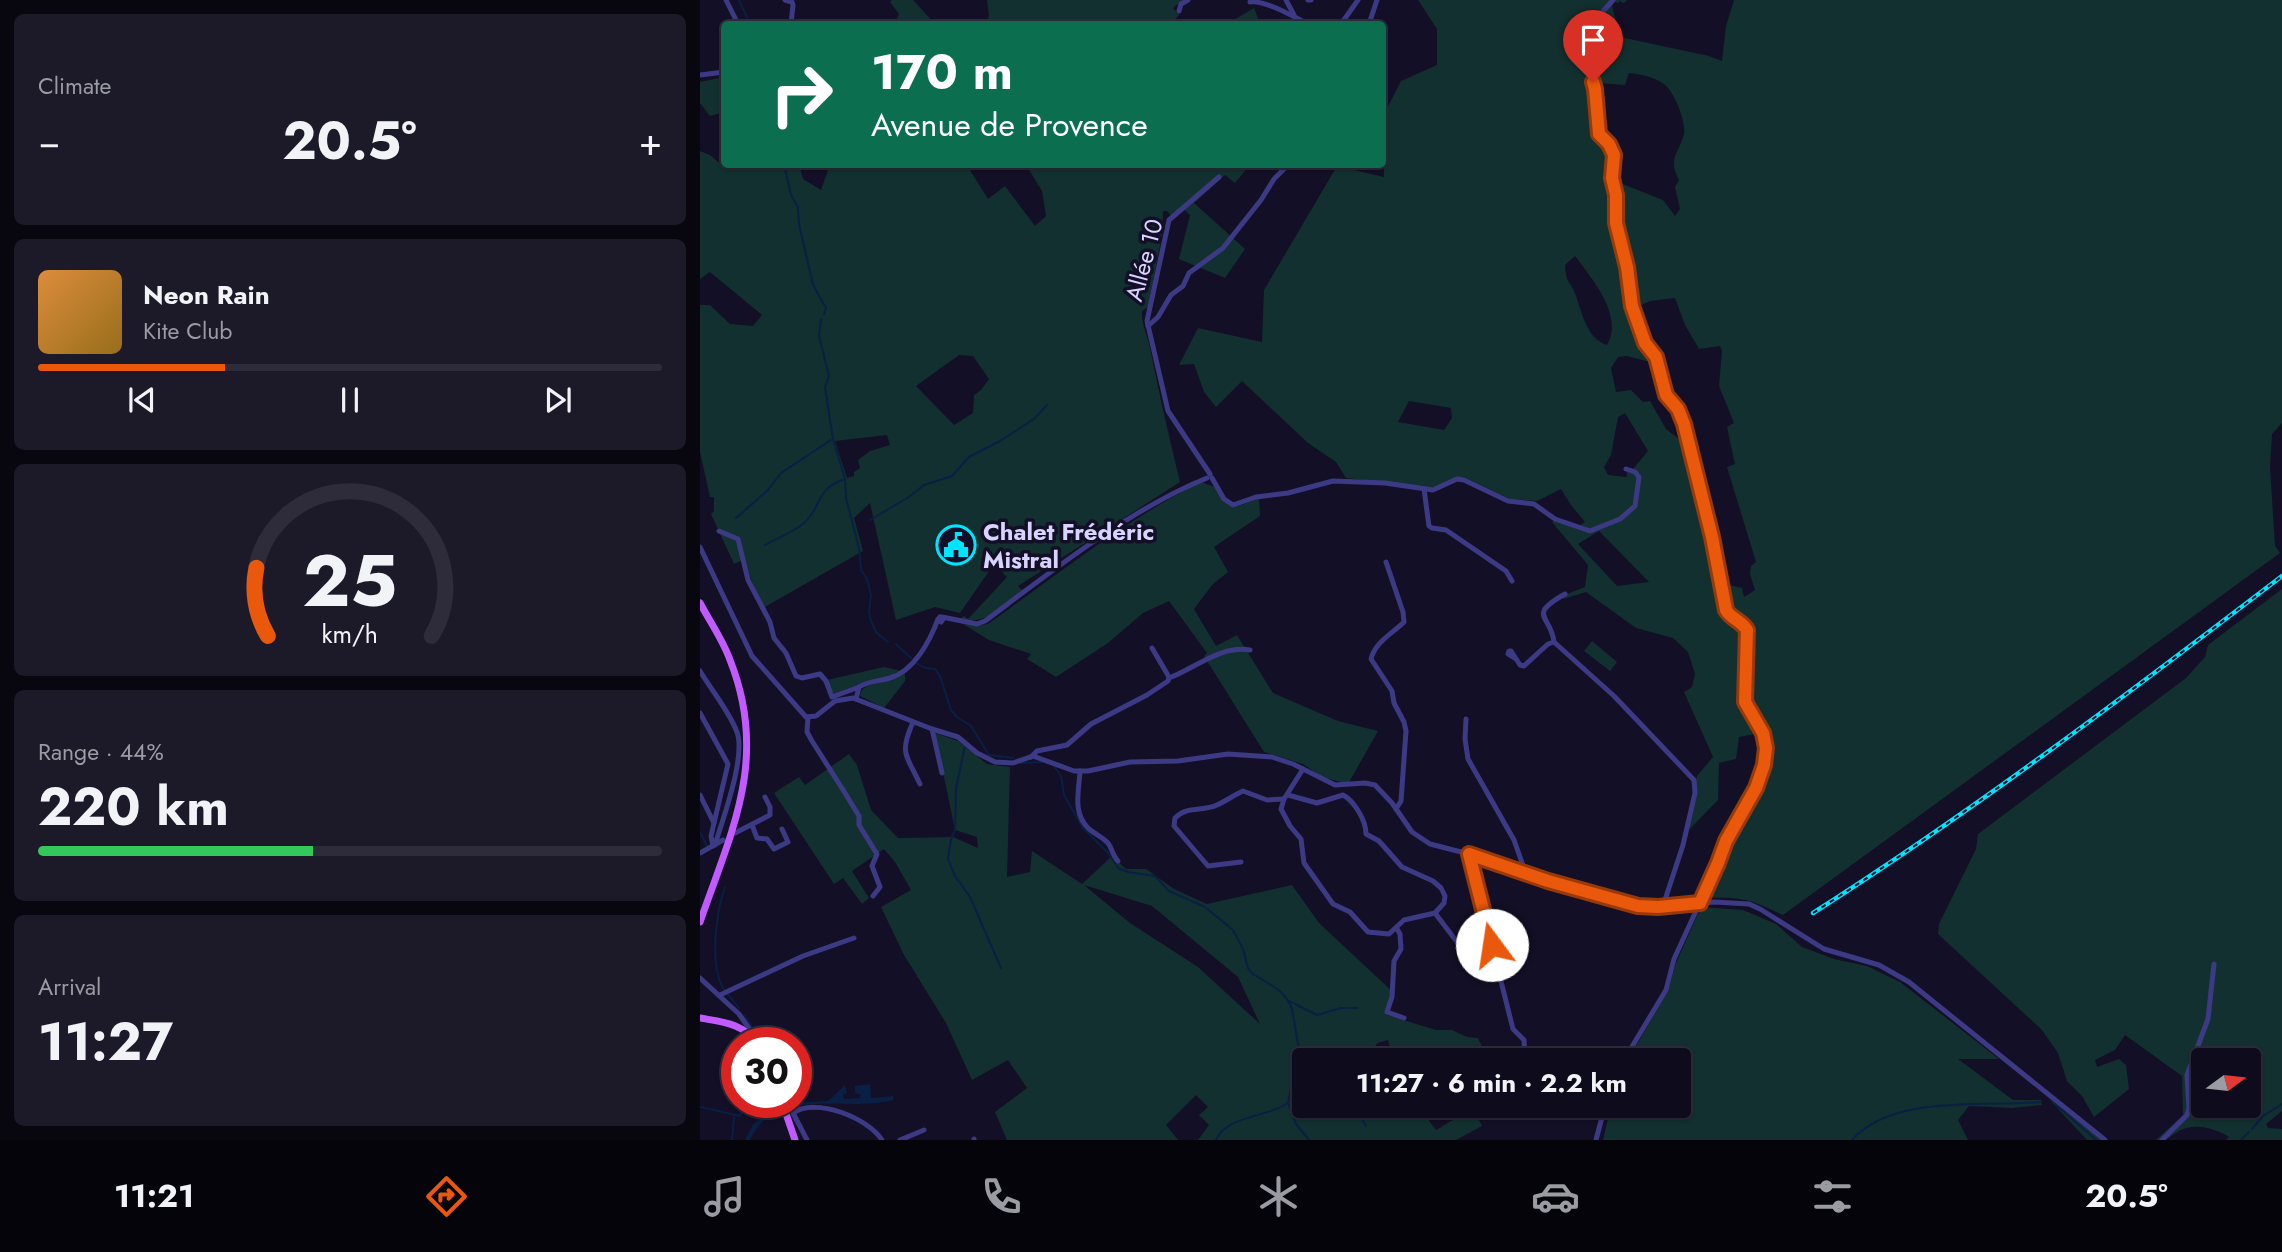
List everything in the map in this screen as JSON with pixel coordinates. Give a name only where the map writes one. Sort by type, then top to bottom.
[{"type":"main road","points":[[700,603],[730,658],[743,700],[748,742],[740,804],[700,922]]},
{"type":"main road","points":[[700,1018],[739,1027]]},
{"type":"main road","points":[[788,1118],[797,1140]]},
{"type":"street","points":[[785,0],[793,5],[791,21]]},
{"type":"street","points":[[1179,11],[1181,5],[1188,0]]},
{"type":"street","points":[[1286,0],[1294,15]]},
{"type":"street","points":[[1343,21],[1358,0]]},
{"type":"street","points":[[1370,21],[1377,0]]},
{"type":"street","points":[[1613,0],[1589,27],[1581,47],[1595,89],[1599,134],[1609,144],[1614,155],[1612,178],[1616,195],[1616,223],[1627,267],[1631,302],[1645,343],[1657,360],[1666,395],[1678,409],[1684,424],[1712,537],[1726,610],[1747,630],[1745,702],[1763,733],[1766,748],[1764,765],[1756,788],[1726,841],[1674,959],[1665,990],[1631,1048]]},
{"type":"street","points":[[1250,2],[1264,2],[1303,21]]},
{"type":"street","points":[[722,12],[728,3]]},
{"type":"street","points":[[728,3],[737,21]]},
{"type":"street","points":[[700,75],[721,72]]},
{"type":"street","points":[[1148,326],[1158,317],[1171,295],[1183,286],[1189,274],[1223,248],[1285,168]]},
{"type":"street","name":"Allée 10","points":[[1210,477],[1168,411],[1147,316],[1169,220],[1219,177]]},
{"type":"street","points":[[719,531],[738,539],[748,580],[770,622],[774,639],[786,653],[796,676],[804,678],[820,674],[833,697],[852,688],[897,676],[929,642],[939,621],[953,619],[977,624],[985,621],[1123,524],[1186,486],[1210,477],[1224,499],[1233,505],[1256,497],[1288,493],[1333,481],[1385,482],[1433,490],[1457,479],[1508,501],[1534,504],[1567,524],[1592,531],[1620,519],[1635,506],[1639,477],[1626,469]]},
{"type":"street","points":[[1424,489],[1429,526],[1442,528],[1453,535],[1506,571],[1512,581]]},
{"type":"street","points":[[700,547],[752,656],[775,680],[800,713],[808,717],[816,716],[835,701],[856,699],[958,737],[977,753],[995,762],[1013,763],[1031,757],[1037,751],[1067,745],[1091,724],[1147,695],[1169,678],[1198,662],[1230,650],[1250,650]]},
{"type":"street","points":[[1386,562],[1403,611],[1404,622],[1383,639],[1371,659],[1392,691],[1396,710],[1404,723],[1401,801],[1396,809]]},
{"type":"street","points":[[1565,594],[1546,606],[1543,611],[1543,618],[1554,642],[1622,704],[1693,779],[1695,793],[1683,845],[1663,906]]},
{"type":"street","points":[[1516,659],[1524,666],[1548,644],[1554,642]]},
{"type":"street","points":[[1152,648],[1169,678]]},
{"type":"street","points":[[700,671],[734,727],[748,742]]},
{"type":"street","points":[[856,699],[859,687]]},
{"type":"street","points":[[700,713],[728,764],[710,836],[714,845]]},
{"type":"street","points":[[808,717],[807,732],[811,741],[859,816],[859,825],[877,854],[872,866],[880,887],[873,896]]},
{"type":"street","points":[[1466,719],[1468,759],[1514,840],[1526,874]]},
{"type":"street","points":[[913,722],[904,751],[920,784]]},
{"type":"street","points":[[714,845],[739,755],[734,727]]},
{"type":"street","points":[[932,729],[942,773]]},
{"type":"street","points":[[1031,757],[1080,771],[1130,762],[1178,761],[1228,754],[1272,757],[1293,764],[1335,785],[1375,785],[1420,839],[1526,874],[1638,906],[1740,903],[1754,906],[1824,949],[1867,961],[1909,982],[2105,1140]]},
{"type":"street","points":[[1293,764],[1297,779]]},
{"type":"street","points":[[1241,862],[1208,866],[1174,825],[1175,818],[1181,811],[1216,806],[1243,791],[1267,800],[1286,797],[1317,803],[1343,795],[1349,798],[1366,825],[1366,834],[1379,841],[1402,867],[1433,881],[1441,888],[1445,895],[1444,903],[1435,913],[1404,920],[1397,929],[1386,934],[1368,932],[1350,912],[1333,904],[1304,863],[1301,839],[1281,809],[1286,797],[1303,769]]},
{"type":"street","points":[[1080,771],[1077,802],[1080,819],[1109,843],[1112,854],[1118,861]]},
{"type":"street","points":[[1297,779],[1306,775],[1317,777]]},
{"type":"street","points":[[700,795],[714,823]]},
{"type":"street","points":[[735,834],[771,815],[765,797]]},
{"type":"street","points":[[752,825],[757,838],[767,839],[774,849],[788,842],[782,829]]},
{"type":"street","points":[[700,853],[723,840]]},
{"type":"street","points":[[1469,854],[1513,1029],[1524,1042],[1524,1048]]},
{"type":"street","points":[[1435,913],[1460,946]]},
{"type":"street","points":[[1397,929],[1401,934],[1401,949],[1394,961],[1392,998],[1387,1010],[1404,1018]]},
{"type":"street","points":[[721,997],[803,956],[854,937]]},
{"type":"street","points":[[2162,1140],[2187,1115],[2187,1075],[2208,1019],[2214,964]]},
{"type":"street","points":[[700,978],[721,997],[734,1014],[739,1014],[747,1027]]},
{"type":"street","points":[[807,1140],[793,1114],[796,1110],[805,1108],[832,1110],[865,1124],[877,1132],[882,1140]]},
{"type":"street","points":[[1596,1140],[1602,1118]]},
{"type":"street","points":[[900,1140],[924,1130]]},
{"type":"green space","points":[[913,0],[932,21],[896,21],[899,14],[890,2]]},
{"type":"green space","points":[[987,0],[1183,0],[1173,8],[1179,15],[1176,21],[987,21]]},
{"type":"green space","points":[[1418,0],[1627,0],[1624,3],[1614,2],[1612,6],[1620,37],[1722,61],[1726,26],[1734,0],[2282,0],[2282,423],[2272,434],[2270,467],[2275,546],[2280,553],[1783,915],[1745,900],[1704,898],[1764,774],[1768,752],[1765,732],[1739,737],[1736,759],[1719,763],[1718,800],[1687,832],[1697,776],[1713,757],[1684,692],[1692,687],[1695,674],[1688,652],[1673,638],[1636,628],[1586,592],[1563,599],[1562,596],[1585,587],[1588,565],[1552,522],[1557,518],[1579,526],[1585,522],[1561,489],[1537,501],[1510,499],[1464,477],[1435,487],[1346,478],[1336,462],[1308,443],[1242,381],[1216,407],[1204,392],[1194,364],[1179,365],[1198,328],[1262,342],[1264,290],[1336,168],[1384,177],[1386,110],[1401,81],[1437,65],[1437,29]],"holes":[[[1629,73],[1643,75],[1665,85],[1679,108],[1684,134],[1674,161],[1679,180],[1675,187],[1680,209],[1675,216],[1663,200],[1615,181],[1616,154],[1600,133],[1599,83],[1625,85]],[[1575,256],[1604,298],[1612,322],[1607,345],[1600,342],[1590,331],[1568,280],[1565,265]],[[1675,298],[1685,325],[1699,349],[1720,346],[1722,351],[1719,386],[1734,423],[1727,427],[1735,464],[1727,467],[1756,562],[1751,566],[1750,574],[1755,590],[1744,597],[1742,588],[1729,585],[1719,534],[1716,534],[1717,520],[1689,435],[1679,439],[1666,429],[1650,401],[1643,402],[1631,390],[1616,392],[1611,368],[1618,357],[1627,356],[1661,365],[1637,307],[1650,301]],[[1409,401],[1451,408],[1452,418],[1444,430],[1398,422]],[[1625,413],[1648,451],[1633,469],[1626,467],[1627,477],[1608,475],[1604,467],[1611,455],[1618,417]],[[1599,531],[1649,582],[1617,586],[1578,544]]]},
{"type":"green space","points":[[1254,8],[1259,21],[1232,21]]},
{"type":"green space","points":[[721,78],[721,113],[710,116],[700,103],[700,82]]},
{"type":"green space","points":[[700,151],[710,155],[721,164],[721,168],[800,168],[803,179],[821,190],[829,168],[973,168],[970,170],[988,199],[1005,186],[1035,226],[1046,216],[1042,191],[1028,168],[1248,168],[1235,183],[1225,175],[1194,203],[1245,249],[1225,278],[1179,259],[1190,215],[1184,210],[1173,218],[1167,211],[1163,211],[1162,235],[1148,307],[1142,311],[1142,316],[1180,482],[1018,586],[1022,590],[1008,602],[994,613],[978,620],[960,619],[964,616],[968,619],[1007,577],[994,564],[960,613],[935,607],[896,620],[870,503],[854,518],[863,551],[763,608],[743,560],[734,564],[711,514],[714,511],[714,497],[710,497],[700,452],[700,305],[710,305],[730,324],[753,326],[762,315],[710,272],[700,279]],"holes":[[[959,355],[973,356],[989,379],[974,395],[973,413],[954,425],[916,386]],[[887,435],[890,445],[870,451],[858,460],[860,468],[854,472],[854,476],[847,478],[835,441]]]},
{"type":"green space","points":[[1201,482],[1215,487],[1229,505],[1238,506],[1259,498],[1260,516],[1214,547],[1228,572],[1212,585],[1194,609],[1216,646],[1237,635],[1273,693],[1338,721],[1378,731],[1348,784],[1322,777],[1303,764],[1264,752],[1204,656],[1207,653],[1169,601],[1143,613],[1108,643],[1056,677],[1027,659],[1031,654],[989,640],[963,624],[988,624],[1145,513]]},
{"type":"green space","points":[[2282,589],[2282,1111],[2266,1124],[2268,1128],[2282,1129],[2282,1140],[2226,1140],[2229,1137],[2224,1134],[2199,1127],[2187,1128],[2167,1138],[2156,1140],[2183,1115],[2182,1076],[2125,1035],[2115,1050],[2095,1060],[2097,1067],[2119,1059],[2126,1065],[2129,1089],[2094,1117],[2082,1096],[2067,1081],[2058,1053],[2042,1030],[1938,934],[1939,924],[1976,849],[1978,834],[2186,678],[2205,657],[2208,645]]},
{"type":"green space","points":[[1592,641],[1617,662],[1610,671],[1584,651]]},
{"type":"green space","points":[[884,667],[901,671],[834,695],[827,680]]},
{"type":"green space","points":[[905,673],[905,681],[884,708],[860,696],[871,684]]},
{"type":"green space","points":[[935,733],[958,741],[987,764],[1010,767],[1007,877],[1030,872],[1032,851],[1082,884],[1112,856],[1126,869],[1146,869],[1174,889],[1207,904],[1292,885],[1319,923],[1394,993],[1387,1015],[1436,1030],[1452,1030],[1467,1037],[1478,1038],[1483,1048],[1390,1048],[1388,1040],[1377,1043],[1375,1048],[1292,1048],[1292,1118],[1427,1118],[1436,1130],[1456,1118],[1478,1118],[1482,1126],[1456,1140],[1198,1140],[1209,1125],[1199,1115],[1208,1107],[1196,1095],[1166,1125],[1178,1140],[1007,1140],[995,1112],[1027,1088],[1008,1060],[972,1080],[946,1023],[904,955],[881,907],[911,890],[895,862],[884,849],[852,871],[869,898],[862,904],[843,878],[834,884],[774,793],[799,777],[805,785],[849,754],[857,765],[871,810],[898,838],[953,837],[978,848],[977,837],[955,830]],"holes":[[[1084,885],[1152,906],[1238,977],[1260,1024],[1198,967],[1130,923]]]},
{"type":"green space","points":[[1701,907],[1743,910],[1776,924],[1802,947],[1834,959],[1867,966],[1900,982],[1999,1059],[1958,1059],[2013,1100],[2041,1100],[2042,1105],[2012,1108],[1969,1106],[1958,1120],[1968,1140],[1603,1140],[1608,1118],[1691,1118],[1691,1048],[1635,1048],[1668,991],[1676,963]]},
{"type":"green space","points":[[2048,1098],[2102,1140],[2087,1140]]},
{"type":"water","points":[[870,1084],[871,1098],[893,1096],[893,1100],[812,1104],[812,1102],[828,1101],[845,1085],[847,1093],[843,1095],[844,1099],[860,1098],[861,1095],[855,1093],[855,1086]]},
{"type":"water","points":[[760,1118],[768,1118],[761,1123],[750,1140],[745,1140]]},
{"type":"waterway","points":[[739,0],[749,21]]},
{"type":"waterway","points":[[785,168],[791,195],[798,207],[799,224],[813,285],[826,308],[824,314]]},
{"type":"waterway","points":[[821,319],[819,336],[829,376],[825,387],[833,439],[845,479],[846,498],[859,548],[861,570],[867,579],[871,595],[871,621],[876,632],[888,642]]},
{"type":"waterway","points":[[870,520],[924,485],[952,476],[969,457],[1034,419],[1047,405]]},
{"type":"waterway","points":[[736,518],[768,490],[781,473],[831,440]]},
{"type":"waterway","points":[[765,545],[804,523],[829,487],[845,479]]},
{"type":"waterway","points":[[896,644],[911,658]]},
{"type":"waterway","points":[[916,663],[935,669],[940,676],[951,710],[971,726],[989,755],[1013,758]]},
{"type":"waterway","points":[[965,746],[956,788],[955,830],[948,859],[955,876],[970,897],[1001,968]]},
{"type":"waterway","points":[[1020,763],[1042,762]]},
{"type":"waterway","points":[[1054,766],[1061,776],[1064,795],[1083,828],[1109,854],[1118,868],[1155,876],[1169,891],[1205,907],[1233,930],[1253,974],[1279,990],[1292,1009],[1299,1050],[1288,1103],[1238,1121],[1221,1132],[1216,1140]]},
{"type":"waterway","points":[[700,832],[707,846]]},
{"type":"waterway","points":[[724,990],[719,979],[715,953],[717,924],[725,887]]},
{"type":"waterway","points":[[727,993],[739,1008]]},
{"type":"waterway","points":[[1289,1001],[1317,1015],[1341,1008],[1357,1008]]},
{"type":"waterway","points":[[744,1015],[752,1027]]},
{"type":"waterway","points":[[1852,1140],[1870,1125],[1891,1115],[1915,1109],[1967,1104],[2041,1102]]},
{"type":"waterway","points":[[2252,1129],[2263,1116],[2282,1104]]},
{"type":"waterway","points":[[1289,1105],[1296,1124],[1309,1140]]},
{"type":"waterway","points":[[2056,1105],[2096,1140]]},
{"type":"waterway","points":[[700,1107],[721,1112]]},
{"type":"waterway","points":[[732,1140],[734,1118]]},
{"type":"waterway","points":[[1361,1118],[1366,1126]]},
{"type":"waterway","points":[[2241,1140],[2249,1132]]},
{"type":"railway","points":[[1813,913],[1993,792],[2282,576]]},
{"type":"place","name":"Chalet Frédéric Mistral","points":[[956,545]]},
{"type":"route","points":[[1492,945],[1469,854],[1548,881],[1638,906],[1700,903],[1726,841],[1756,788],[1764,765],[1766,748],[1763,733],[1745,702],[1747,630],[1726,610],[1707,514],[1684,424],[1678,409],[1666,395],[1656,357],[1645,343],[1632,306],[1627,267],[1616,223],[1616,191],[1612,178],[1615,160],[1613,150],[1599,134],[1593,82]]}]
